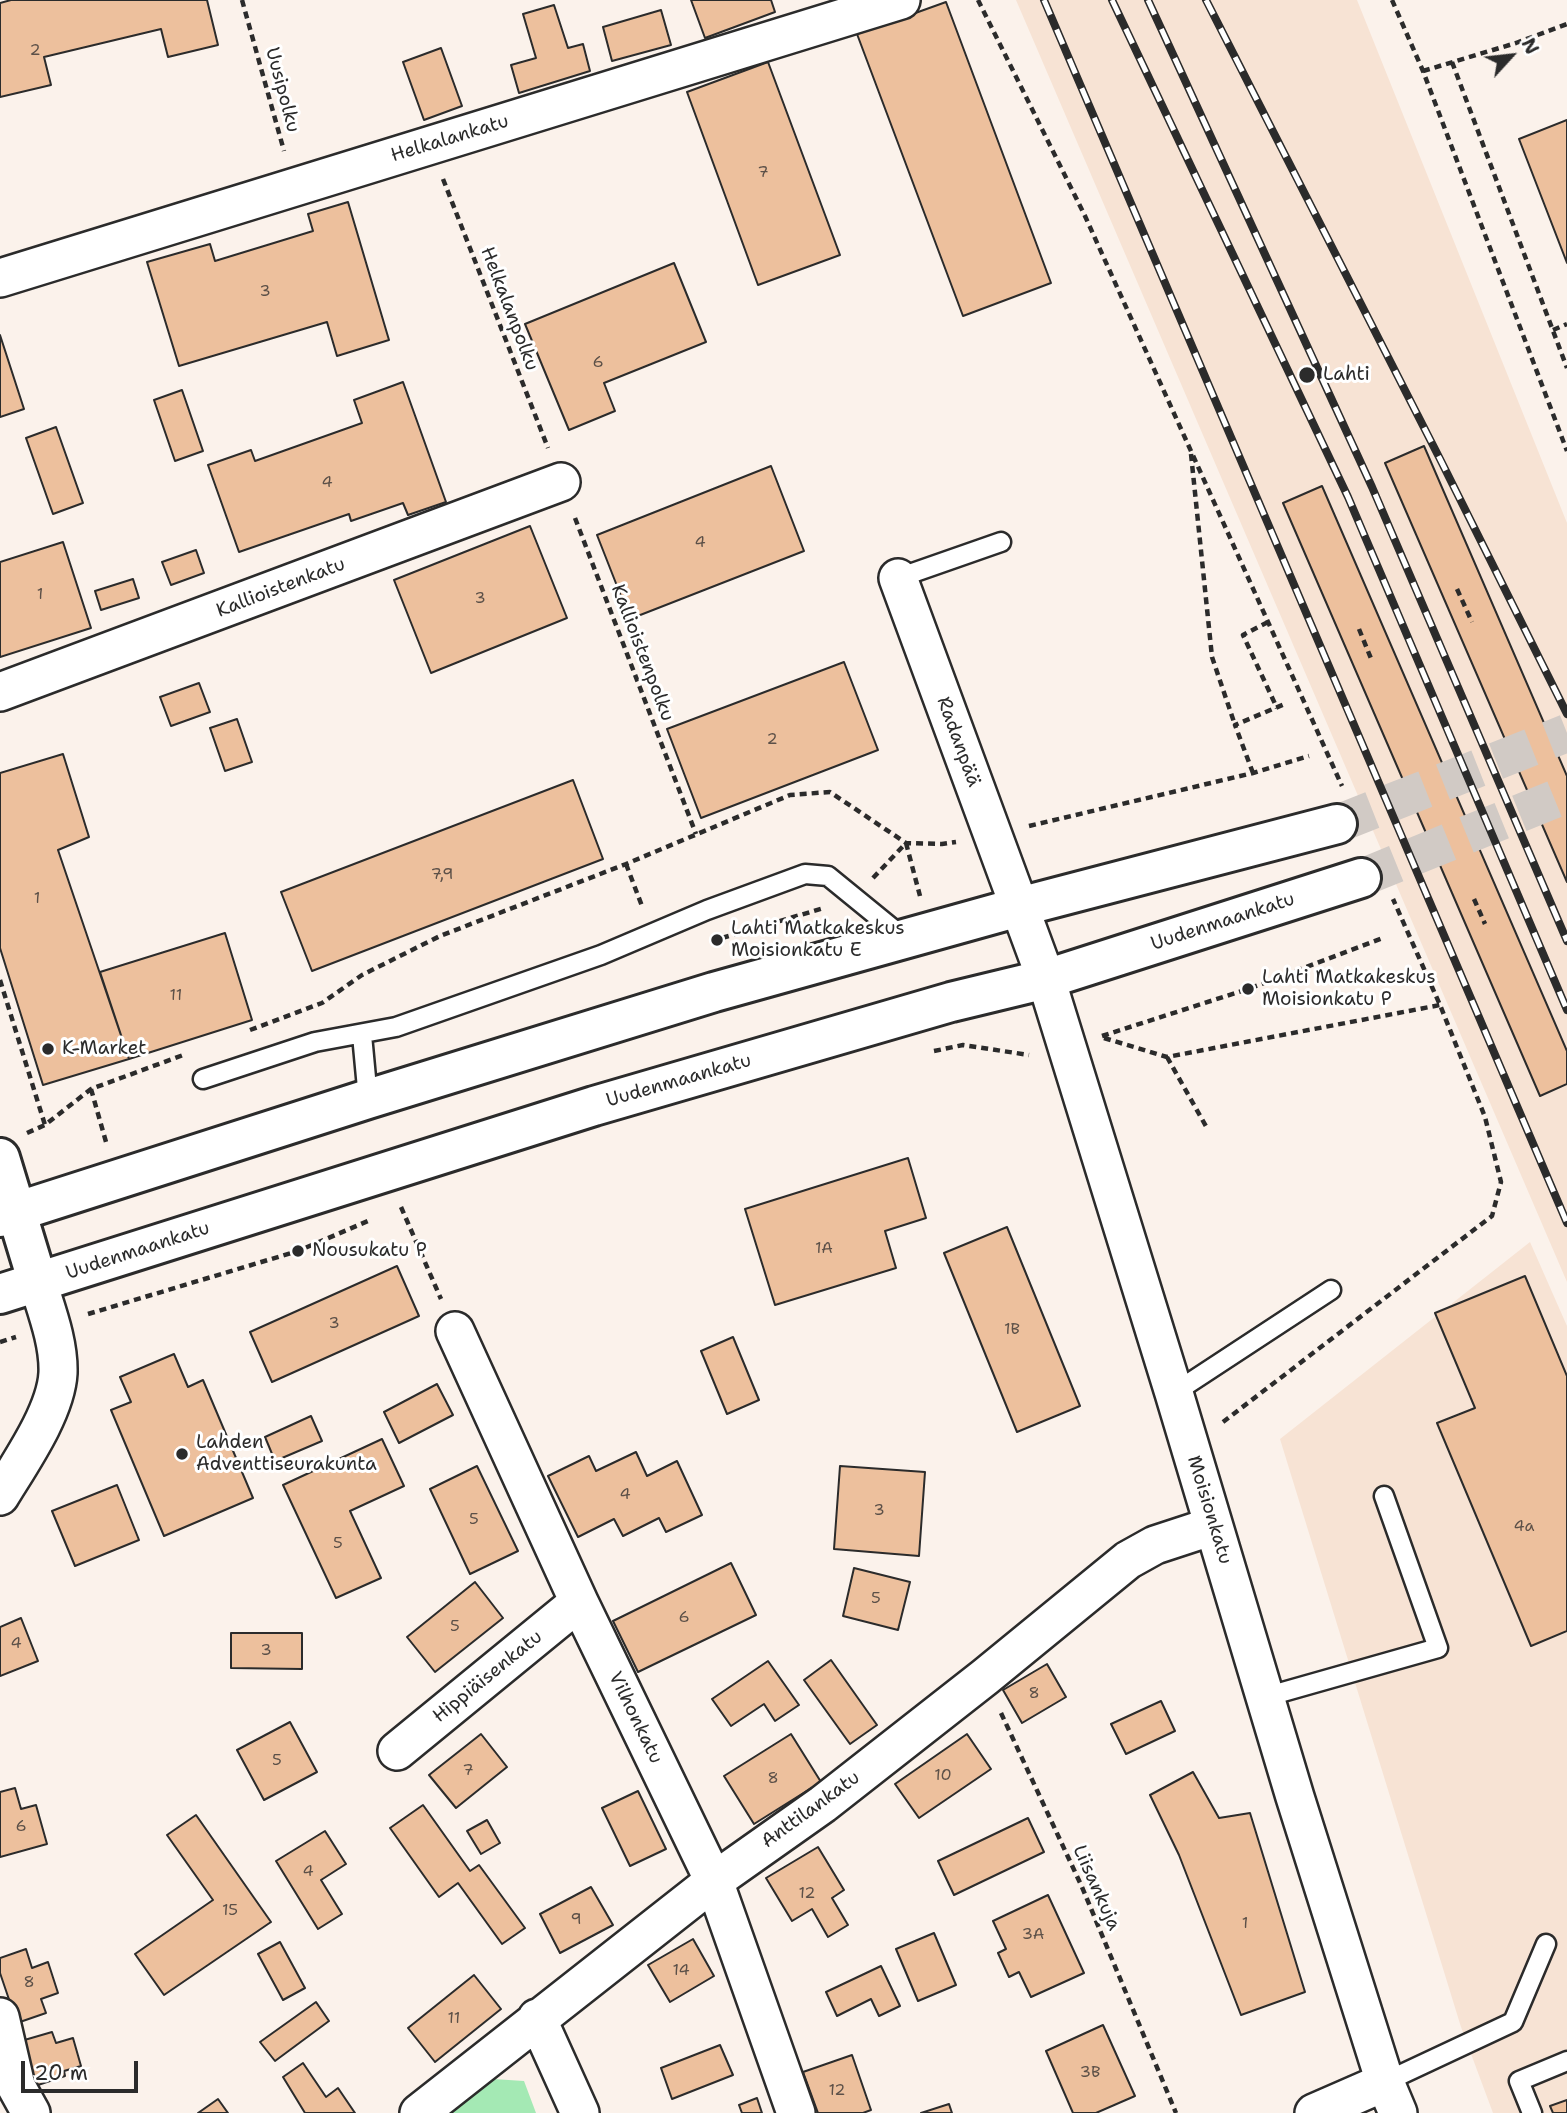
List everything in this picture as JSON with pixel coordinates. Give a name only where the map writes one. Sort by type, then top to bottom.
[{"type":"main road","points":[[8,1215],[368,1099],[714,992],[1019,906],[1341,810]]},
{"type":"main road","name":"Uudenmaankatu","points":[[0,1294],[594,1106],[951,1002],[1045,979],[1376,886]]},
{"type":"main road","points":[[0,1158],[8,1215],[38,1283]]},
{"type":"street","name":"Helkalankatu","points":[[0,278],[901,0]]},
{"type":"street","name":"Kallioistenkatu","points":[[0,692],[561,482]]},
{"type":"street","name":"Radanpää","points":[[898,578],[1019,906]]},
{"type":"street","name":"Moisionkatu","points":[[1019,906],[1045,979],[1174,1393],[1294,1797],[1392,2098]]},
{"type":"street","points":[[0,1496],[46,1417],[58,1375],[51,1326],[38,1283]]},
{"type":"street","name":"Vilhonkatu","points":[[455,1331],[579,1602],[714,1881],[796,2113]]},
{"type":"street","name":"Anttilankatu","points":[[419,2113],[714,1881],[823,1804],[1128,1560],[1155,1545],[1213,1526]]},
{"type":"street","name":"Hippiäisenkatu","points":[[397,1751],[579,1602]]},
{"type":"street","points":[[0,2017],[16,2086],[31,2113]]},
{"type":"street","points":[[537,2018],[580,2113]]},
{"type":"street","points":[[1314,2113],[1392,2098]]},
{"type":"lane","points":[[898,578],[1001,542]]},
{"type":"lane","points":[[203,1079],[315,1042],[396,1027],[601,955],[707,910],[805,874],[828,876],[904,938]]},
{"type":"lane","points":[[362,1035],[368,1099]]},
{"type":"lane","points":[[1174,1393],[1331,1290]]},
{"type":"lane","points":[[1265,1697],[1438,1647],[1384,1496]]},
{"type":"lane","points":[[1392,2098],[1513,2022],[1546,1944]]},
{"type":"lane","points":[[1532,2113],[1519,2081],[1567,2061]]},
{"type":"path","name":"Uusipolku","points":[[242,0],[294,187]]},
{"type":"path","points":[[978,0],[1085,215],[1190,447],[1268,622],[1341,810]]},
{"type":"path","points":[[1391,0],[1423,71],[1567,451]]},
{"type":"path","points":[[1423,71],[1516,43],[1567,24]]},
{"type":"path","points":[[1452,62],[1567,368]]},
{"type":"path","name":"Helkalanpolku","points":[[430,145],[561,482]]},
{"type":"path","points":[[1553,330],[1567,324]]},
{"type":"path","points":[[1190,447],[1212,657],[1253,773]]},
{"type":"path","name":"Kallioistenpolku","points":[[561,482],[696,834]]},
{"type":"path","points":[[1457,589],[1472,622]]},
{"type":"path","points":[[1268,622],[1243,635],[1277,708]]},
{"type":"path","points":[[1359,629],[1372,661]]},
{"type":"path","points":[[1235,724],[1287,703]]},
{"type":"path","points":[[717,940],[835,905],[871,880],[906,843]]},
{"type":"path","points":[[626,864],[636,888]]},
{"type":"path","points":[[1220,1424],[1492,1216],[1501,1182],[1485,1117],[1440,1005],[1376,886]]},
{"type":"path","points":[[1474,899],[1485,924]]},
{"type":"path","points":[[1383,938],[1248,989],[1100,1037],[1167,1057],[1440,1005]]},
{"type":"path","points":[[0,980],[45,1125]]},
{"type":"path","points":[[923,1054],[963,1045],[1029,1055],[1066,1045]]},
{"type":"path","points":[[1167,1057],[1207,1128]]},
{"type":"path","points":[[389,1212],[410,1201]]},
{"type":"path","points":[[401,1206],[455,1331]]},
{"type":"path","points":[[0,1342],[298,1251],[377,1217]]},
{"type":"path","name":"Liisankuja","points":[[985,1677],[1082,1887],[1176,2113]]},
{"type":"shaded area","points":[[1016,0],[1357,0],[1567,523],[1567,1282]]},
{"type":"shaded area","points":[[1530,1242],[1567,1326],[1567,2113],[1493,2113],[1461,2027],[1280,1439]]},
{"type":"green space","points":[[493,2079],[524,2081],[536,2113],[448,2113]]},
{"type":"building","points":[[11,0],[207,0],[218,45],[168,57],[161,29],[44,57],[51,85],[0,97],[0,3]]},
{"type":"building","points":[[691,0],[771,0],[775,12],[705,38]]},
{"type":"building","points":[[946,2],[1051,283],[963,316],[857,34]]},
{"type":"building","points":[[554,5],[568,48],[583,44],[590,71],[519,93],[511,65],[536,58],[523,14]]},
{"type":"building","points":[[661,10],[671,45],[612,61],[603,27]]},
{"type":"building","points":[[441,48],[462,106],[424,120],[403,62]]},
{"type":"building","points":[[768,62],[840,255],[758,285],[687,92]]},
{"type":"building","points":[[1567,120],[1567,263],[1519,139]]},
{"type":"building","points":[[348,202],[389,340],[337,356],[327,322],[179,366],[147,262],[210,244],[215,261],[313,231],[308,214]]},
{"type":"building","points":[[674,263],[706,342],[604,383],[615,411],[569,430],[525,324]]},
{"type":"building","points":[[0,335],[24,409],[0,417]]},
{"type":"building","points":[[403,382],[446,502],[408,515],[403,503],[351,521],[349,514],[239,552],[208,465],[251,450],[255,461],[362,423],[354,400]]},
{"type":"building","points":[[182,390],[203,451],[175,461],[154,400]]},
{"type":"building","points":[[56,427],[83,503],[53,514],[26,438]]},
{"type":"building","points":[[1424,446],[1567,776],[1567,882],[1385,463]]},
{"type":"building","points":[[771,466],[804,551],[630,619],[597,535]]},
{"type":"building","points":[[1322,486],[1567,1051],[1567,1084],[1540,1096],[1283,503]]},
{"type":"building","points":[[530,526],[567,618],[431,673],[394,580]]},
{"type":"building","points":[[63,542],[91,628],[0,657],[0,562]]},
{"type":"building","points":[[196,550],[204,573],[171,585],[162,562]]},
{"type":"building","points":[[133,579],[139,598],[101,610],[95,591]]},
{"type":"building","points":[[844,662],[878,750],[701,818],[667,729]]},
{"type":"building","points":[[199,683],[210,712],[171,726],[160,697]]},
{"type":"building","points":[[237,719],[252,762],[225,771],[210,728]]},
{"type":"building","points":[[63,754],[89,837],[58,850],[129,1059],[43,1085],[0,948],[0,773]]},
{"type":"building","points":[[573,780],[603,859],[312,971],[281,892]]},
{"type":"building","points":[[225,933],[252,1020],[129,1059],[100,972]]},
{"type":"building","points":[[908,1158],[926,1218],[885,1231],[896,1268],[775,1305],[745,1209]]},
{"type":"building","points":[[1007,1227],[1080,1406],[1017,1432],[944,1253]]},
{"type":"building","points":[[397,1266],[419,1316],[272,1382],[250,1332]]},
{"type":"building","points":[[1525,1276],[1567,1376],[1567,1631],[1531,1646],[1437,1423],[1475,1408],[1435,1313]]},
{"type":"building","points":[[733,1337],[759,1400],[727,1414],[701,1351]]},
{"type":"building","name":"Lahden Adventtiseurakunta","points":[[174,1354],[188,1387],[203,1380],[253,1498],[164,1536],[111,1410],[131,1402],[120,1377]]},
{"type":"building","points":[[437,1384],[453,1415],[399,1443],[384,1412]]},
{"type":"building","points":[[311,1416],[322,1441],[275,1461],[265,1437]]},
{"type":"building","points":[[382,1439],[404,1486],[350,1511],[381,1578],[336,1598],[283,1485]]},
{"type":"building","points":[[636,1452],[647,1476],[677,1461],[702,1515],[666,1532],[659,1518],[623,1536],[614,1519],[578,1537],[548,1476],[589,1456],[596,1471]]},
{"type":"building","points":[[477,1466],[518,1551],[470,1574],[430,1489]]},
{"type":"building","points":[[840,1466],[925,1472],[919,1556],[834,1549]]},
{"type":"building","points":[[117,1485],[139,1540],[75,1566],[52,1511]]},
{"type":"building","points":[[731,1563],[756,1615],[638,1672],[613,1621]]},
{"type":"building","points":[[854,1568],[910,1582],[898,1630],[843,1616]]},
{"type":"building","points":[[475,1582],[503,1618],[435,1672],[407,1637]]},
{"type":"building","points":[[21,1618],[38,1661],[0,1676],[0,1627]]},
{"type":"building","points":[[231,1633],[302,1633],[302,1669],[231,1668]]},
{"type":"building","points":[[831,1660],[877,1725],[850,1744],[804,1680]]},
{"type":"building","points":[[768,1661],[799,1705],[775,1721],[764,1704],[731,1726],[712,1699]]},
{"type":"building","points":[[1047,1664],[1066,1697],[1022,1723],[1003,1690]]},
{"type":"building","points":[[1161,1701],[1175,1731],[1126,1754],[1111,1724]]},
{"type":"building","points":[[290,1722],[317,1772],[264,1800],[237,1750]]},
{"type":"building","points":[[481,1734],[507,1767],[456,1808],[429,1775]]},
{"type":"building","points":[[791,1734],[821,1782],[754,1824],[724,1776]]},
{"type":"building","points":[[967,1734],[991,1769],[919,1818],[895,1784]]},
{"type":"building","points":[[1193,1772],[1219,1818],[1250,1813],[1305,1992],[1241,2015],[1179,1855],[1150,1795]]},
{"type":"building","points":[[15,1788],[21,1809],[36,1805],[47,1844],[0,1857],[0,1792]]},
{"type":"building","points":[[638,1791],[666,1849],[630,1866],[602,1808]]},
{"type":"building","points":[[423,1805],[470,1871],[479,1865],[525,1928],[502,1944],[458,1883],[439,1897],[390,1828]]},
{"type":"building","points":[[196,1815],[271,1922],[164,1995],[135,1954],[213,1900],[167,1835]]},
{"type":"building","points":[[1028,1818],[1044,1852],[954,1895],[938,1861]]},
{"type":"building","points":[[487,1820],[500,1843],[481,1854],[467,1831]]},
{"type":"building","points":[[325,1831],[346,1864],[321,1880],[342,1914],[318,1929],[276,1861]]},
{"type":"building","points":[[818,1847],[844,1890],[832,1898],[848,1925],[828,1937],[812,1909],[792,1921],[766,1878]]},
{"type":"building","points":[[591,1887],[613,1925],[560,1953],[540,1914]]},
{"type":"building","points":[[1048,1895],[1084,1973],[1031,1997],[1019,1972],[1009,1977],[998,1953],[1006,1949],[993,1921]]},
{"type":"building","points":[[934,1933],[956,1985],[918,2001],[896,1949]]},
{"type":"building","points":[[693,1939],[714,1976],[670,2002],[648,1965]]},
{"type":"building","points":[[280,1942],[305,1988],[283,2000],[258,1954]]},
{"type":"building","points":[[26,1949],[32,1968],[48,1962],[58,1993],[41,1999],[46,2013],[17,2023],[0,1973],[0,1958]]},
{"type":"building","points":[[881,1966],[900,2006],[879,2016],[871,1999],[837,2016],[826,1992]]},
{"type":"building","points":[[474,1975],[501,2009],[435,2062],[408,2028]]},
{"type":"building","points":[[316,2002],[329,2021],[275,2061],[260,2042]]},
{"type":"building","points":[[1103,2025],[1135,2096],[1096,2113],[1073,2113],[1046,2051]]},
{"type":"building","points":[[52,2032],[56,2043],[73,2038],[81,2066],[64,2071],[65,2076],[35,2086],[21,2041]]},
{"type":"building","points":[[720,2045],[733,2075],[672,2099],[661,2068]]},
{"type":"building","points":[[852,2055],[871,2110],[863,2113],[818,2113],[803,2072]]},
{"type":"building","points":[[303,2063],[326,2097],[338,2088],[355,2113],[305,2113],[283,2077]]},
{"type":"building","points":[[757,2098],[762,2113],[742,2113],[739,2105]]},
{"type":"building","points":[[218,2099],[228,2113],[198,2113]]},
{"type":"building","points":[[1567,2100],[1567,2113],[1553,2113],[1550,2106]]},
{"type":"building","points":[[949,2104],[952,2113],[921,2113]]},
{"type":"tunnel","points":[[1337,824],[1567,733]]},
{"type":"tunnel","points":[[1361,878],[1567,794]]},
{"type":"railway","points":[[1044,0],[1567,1223]]},
{"type":"railway","points":[[1112,0],[1348,497],[1567,1010]]},
{"type":"railway","points":[[1148,0],[1372,487],[1567,941]]},
{"type":"railway","points":[[1206,0],[1567,714]]},
{"type":"place","name":"Lahti","points":[[1307,375]]},
{"type":"place","name":"Lahti Matkakeskus Moisionkatu E","points":[[717,940]]},
{"type":"place","name":"Lahti Matkakeskus Moisionkatu P","points":[[1248,989]]},
{"type":"place","name":"K-Market","points":[[48,1049]]},
{"type":"place","name":"Nousukatu P","points":[[298,1251]]},
{"type":"place","name":"Lahden Adventtiseurakunta","points":[[182,1454]]}]
